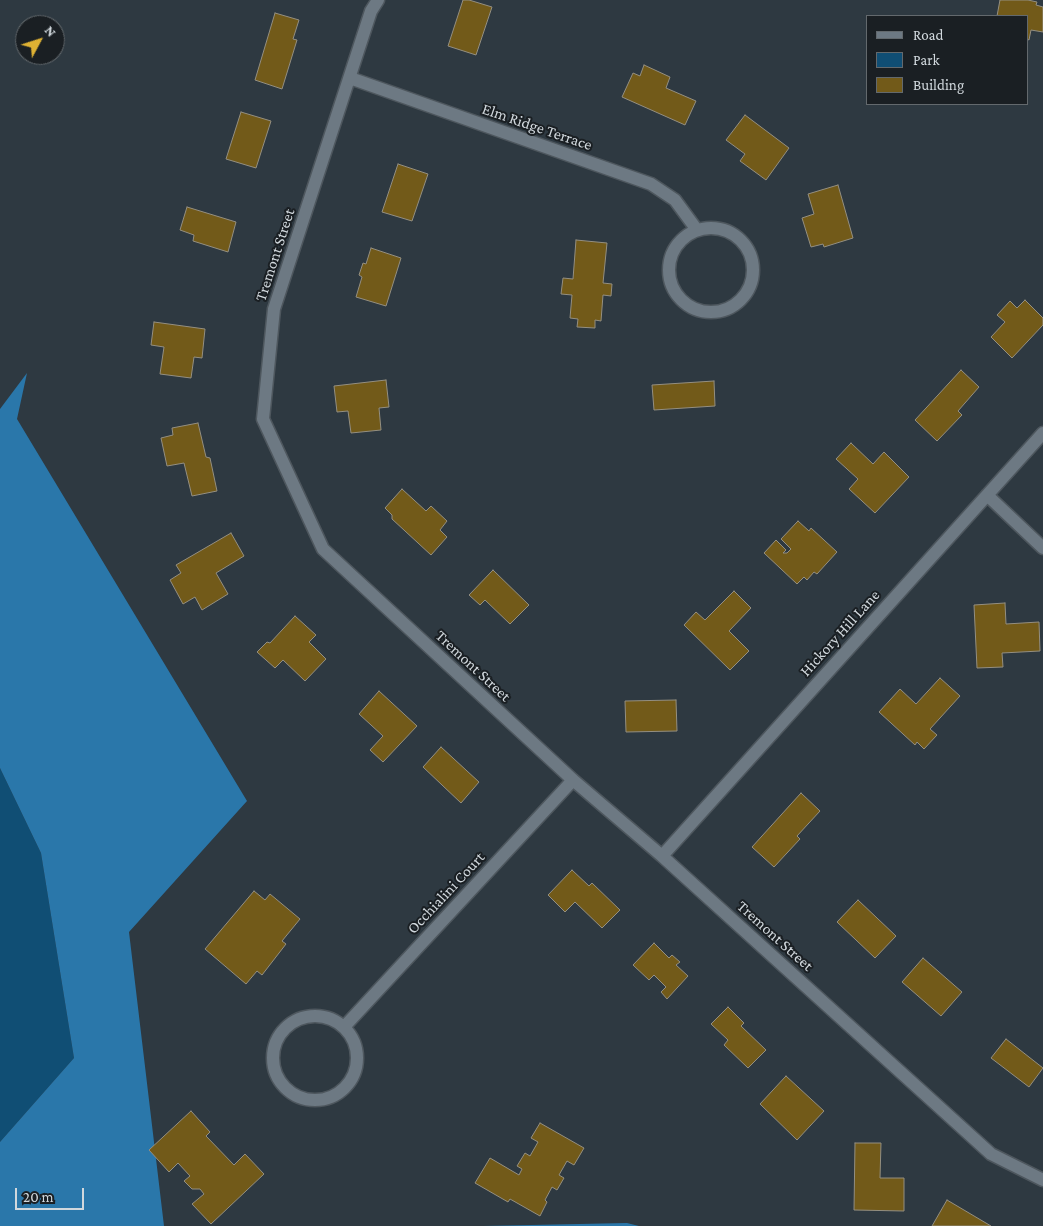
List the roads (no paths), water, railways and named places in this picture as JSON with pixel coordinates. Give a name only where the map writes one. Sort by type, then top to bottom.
[{"type":"street","name":"Tremont Street","points":[[378,0],[371,11],[274,309],[263,419],[323,549],[573,780],[662,856],[991,1154],[1043,1180]]},
{"type":"street","name":"Elm Ridge Terrace","points":[[350,78],[651,184],[675,200],[697,230]]},
{"type":"street","points":[[723,229],[734,235],[744,244],[751,255],[753,267],[752,280],[747,292],[739,302],[728,309],[715,312],[702,311],[689,306],[679,297],[672,285],[669,272],[670,259],[676,246],[685,236],[697,230],[723,229]]},
{"type":"street","name":"Hickory Hill Lane","points":[[662,856],[1043,432]]},
{"type":"street","points":[[987,495],[1043,548]]},
{"type":"street","name":"Occhialini Court","points":[[344,1027],[573,780]]},
{"type":"street","points":[[306,1016],[320,1016],[333,1020],[344,1027],[352,1037],[356,1050],[356,1063],[353,1075],[346,1086],[336,1094],[325,1098],[312,1099],[299,1096],[288,1089],[279,1079],[274,1067],[273,1053],[276,1041],[284,1029],[294,1021],[306,1016]]}]
